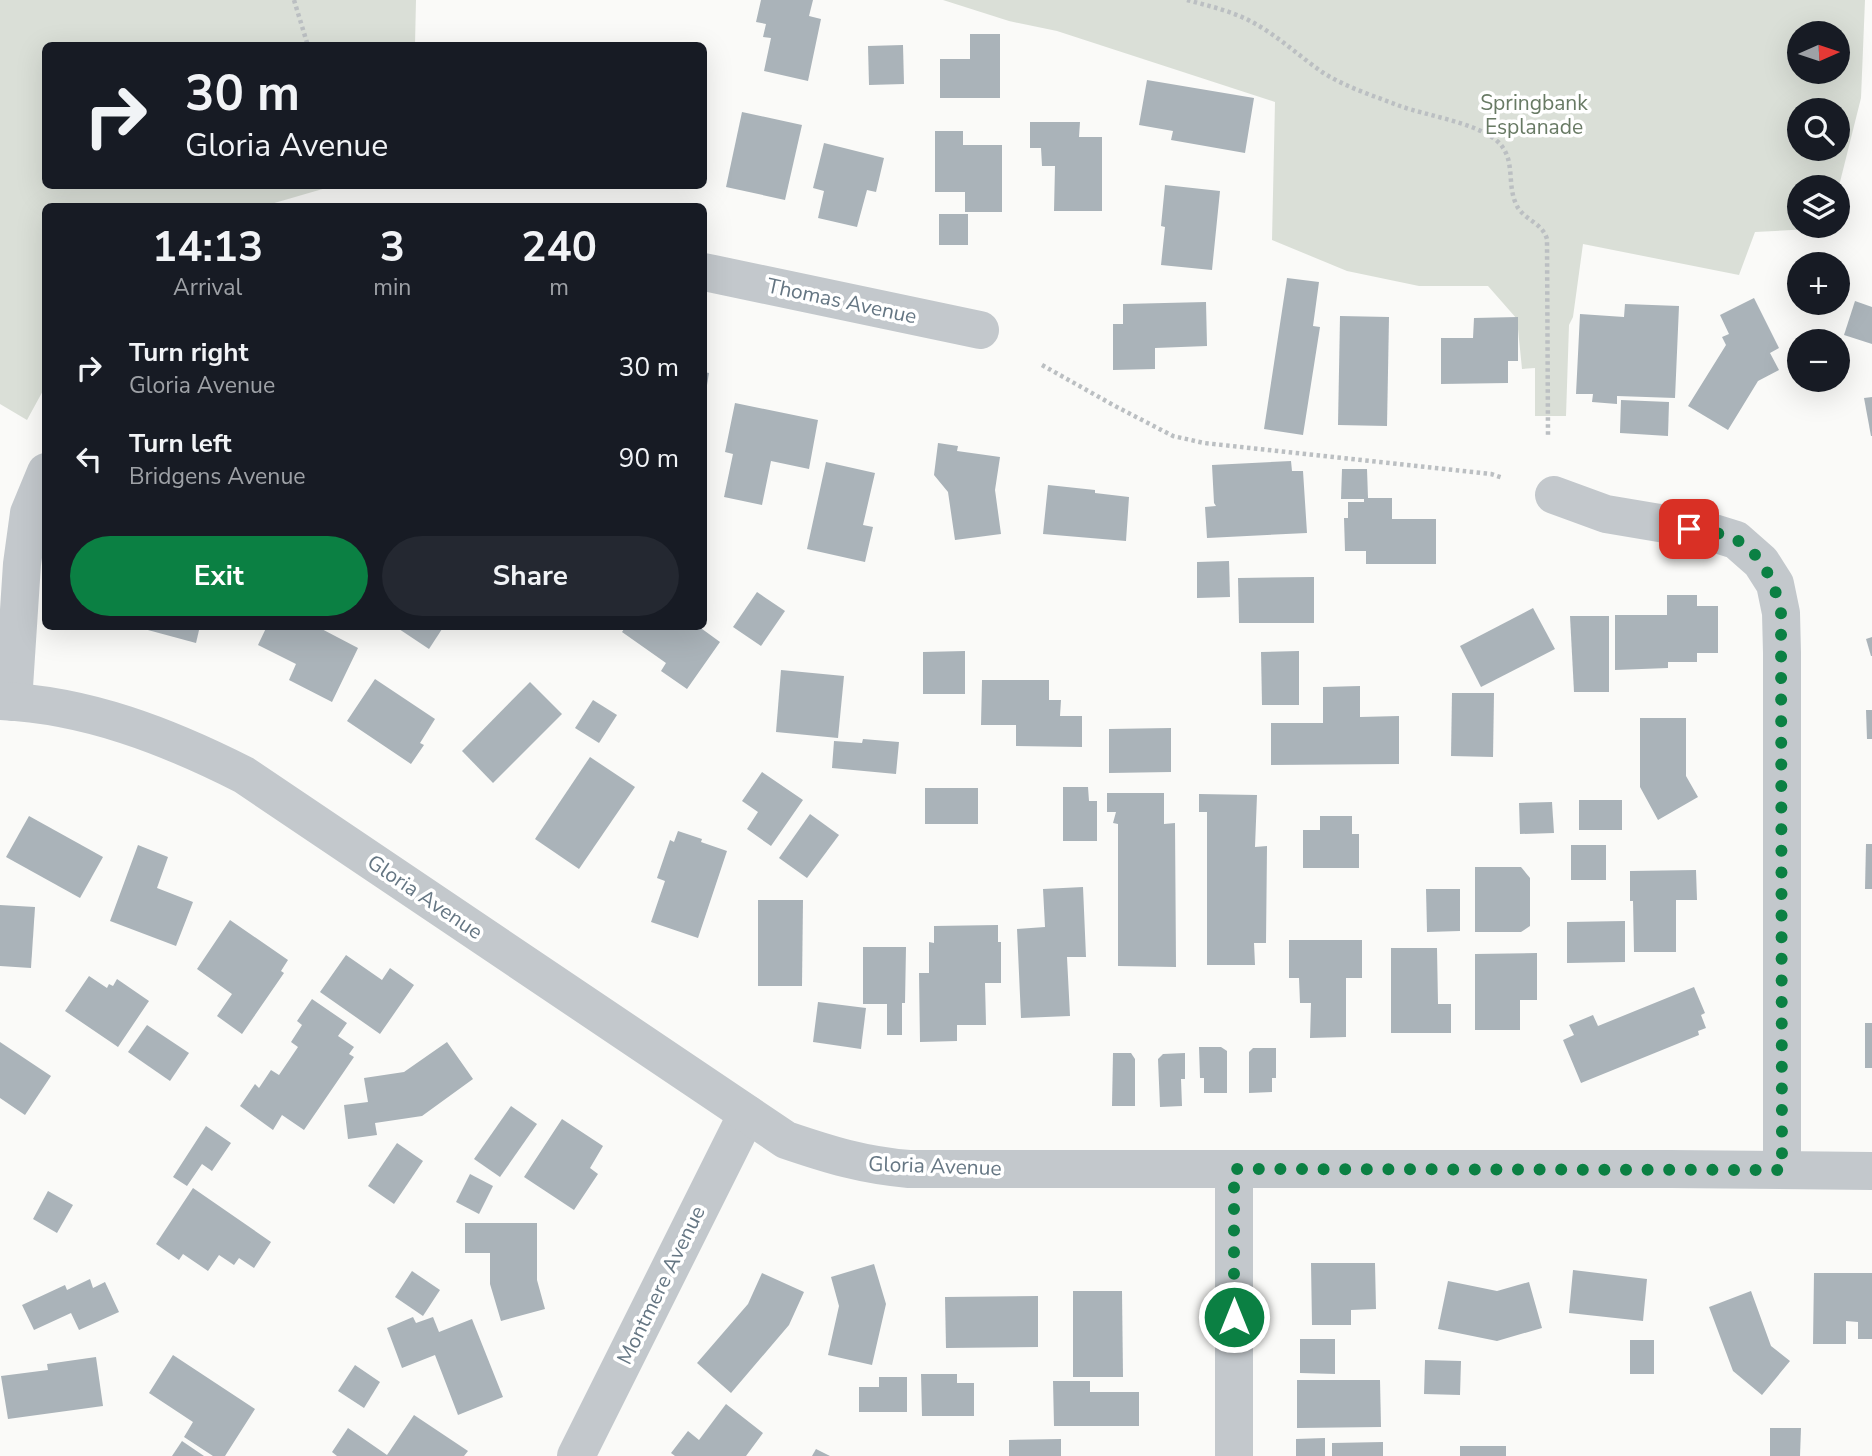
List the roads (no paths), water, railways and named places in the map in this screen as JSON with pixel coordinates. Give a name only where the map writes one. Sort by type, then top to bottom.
[{"type":"street","name":"Thomas Avenue","points":[[707,273],[980,330]]},
{"type":"street","points":[[6,701],[29,513],[42,482]]},
{"type":"street","points":[[1554,495],[1606,514],[1707,531],[1736,540],[1761,562],[1775,584],[1781,613],[1782,653],[1782,1170]]},
{"type":"street","name":"Gloria Avenue","points":[[6,701],[68,710],[120,722],[204,755],[244,775],[786,1140],[838,1158],[870,1166],[909,1169],[1872,1171]]},
{"type":"street","name":"Montmere Avenue","points":[[576,1456],[747,1114]]},
{"type":"street","points":[[1234,1169],[1234,1456]]},
{"type":"park label","name":"Springbank Esplanade","points":[[1534,115]]}]
